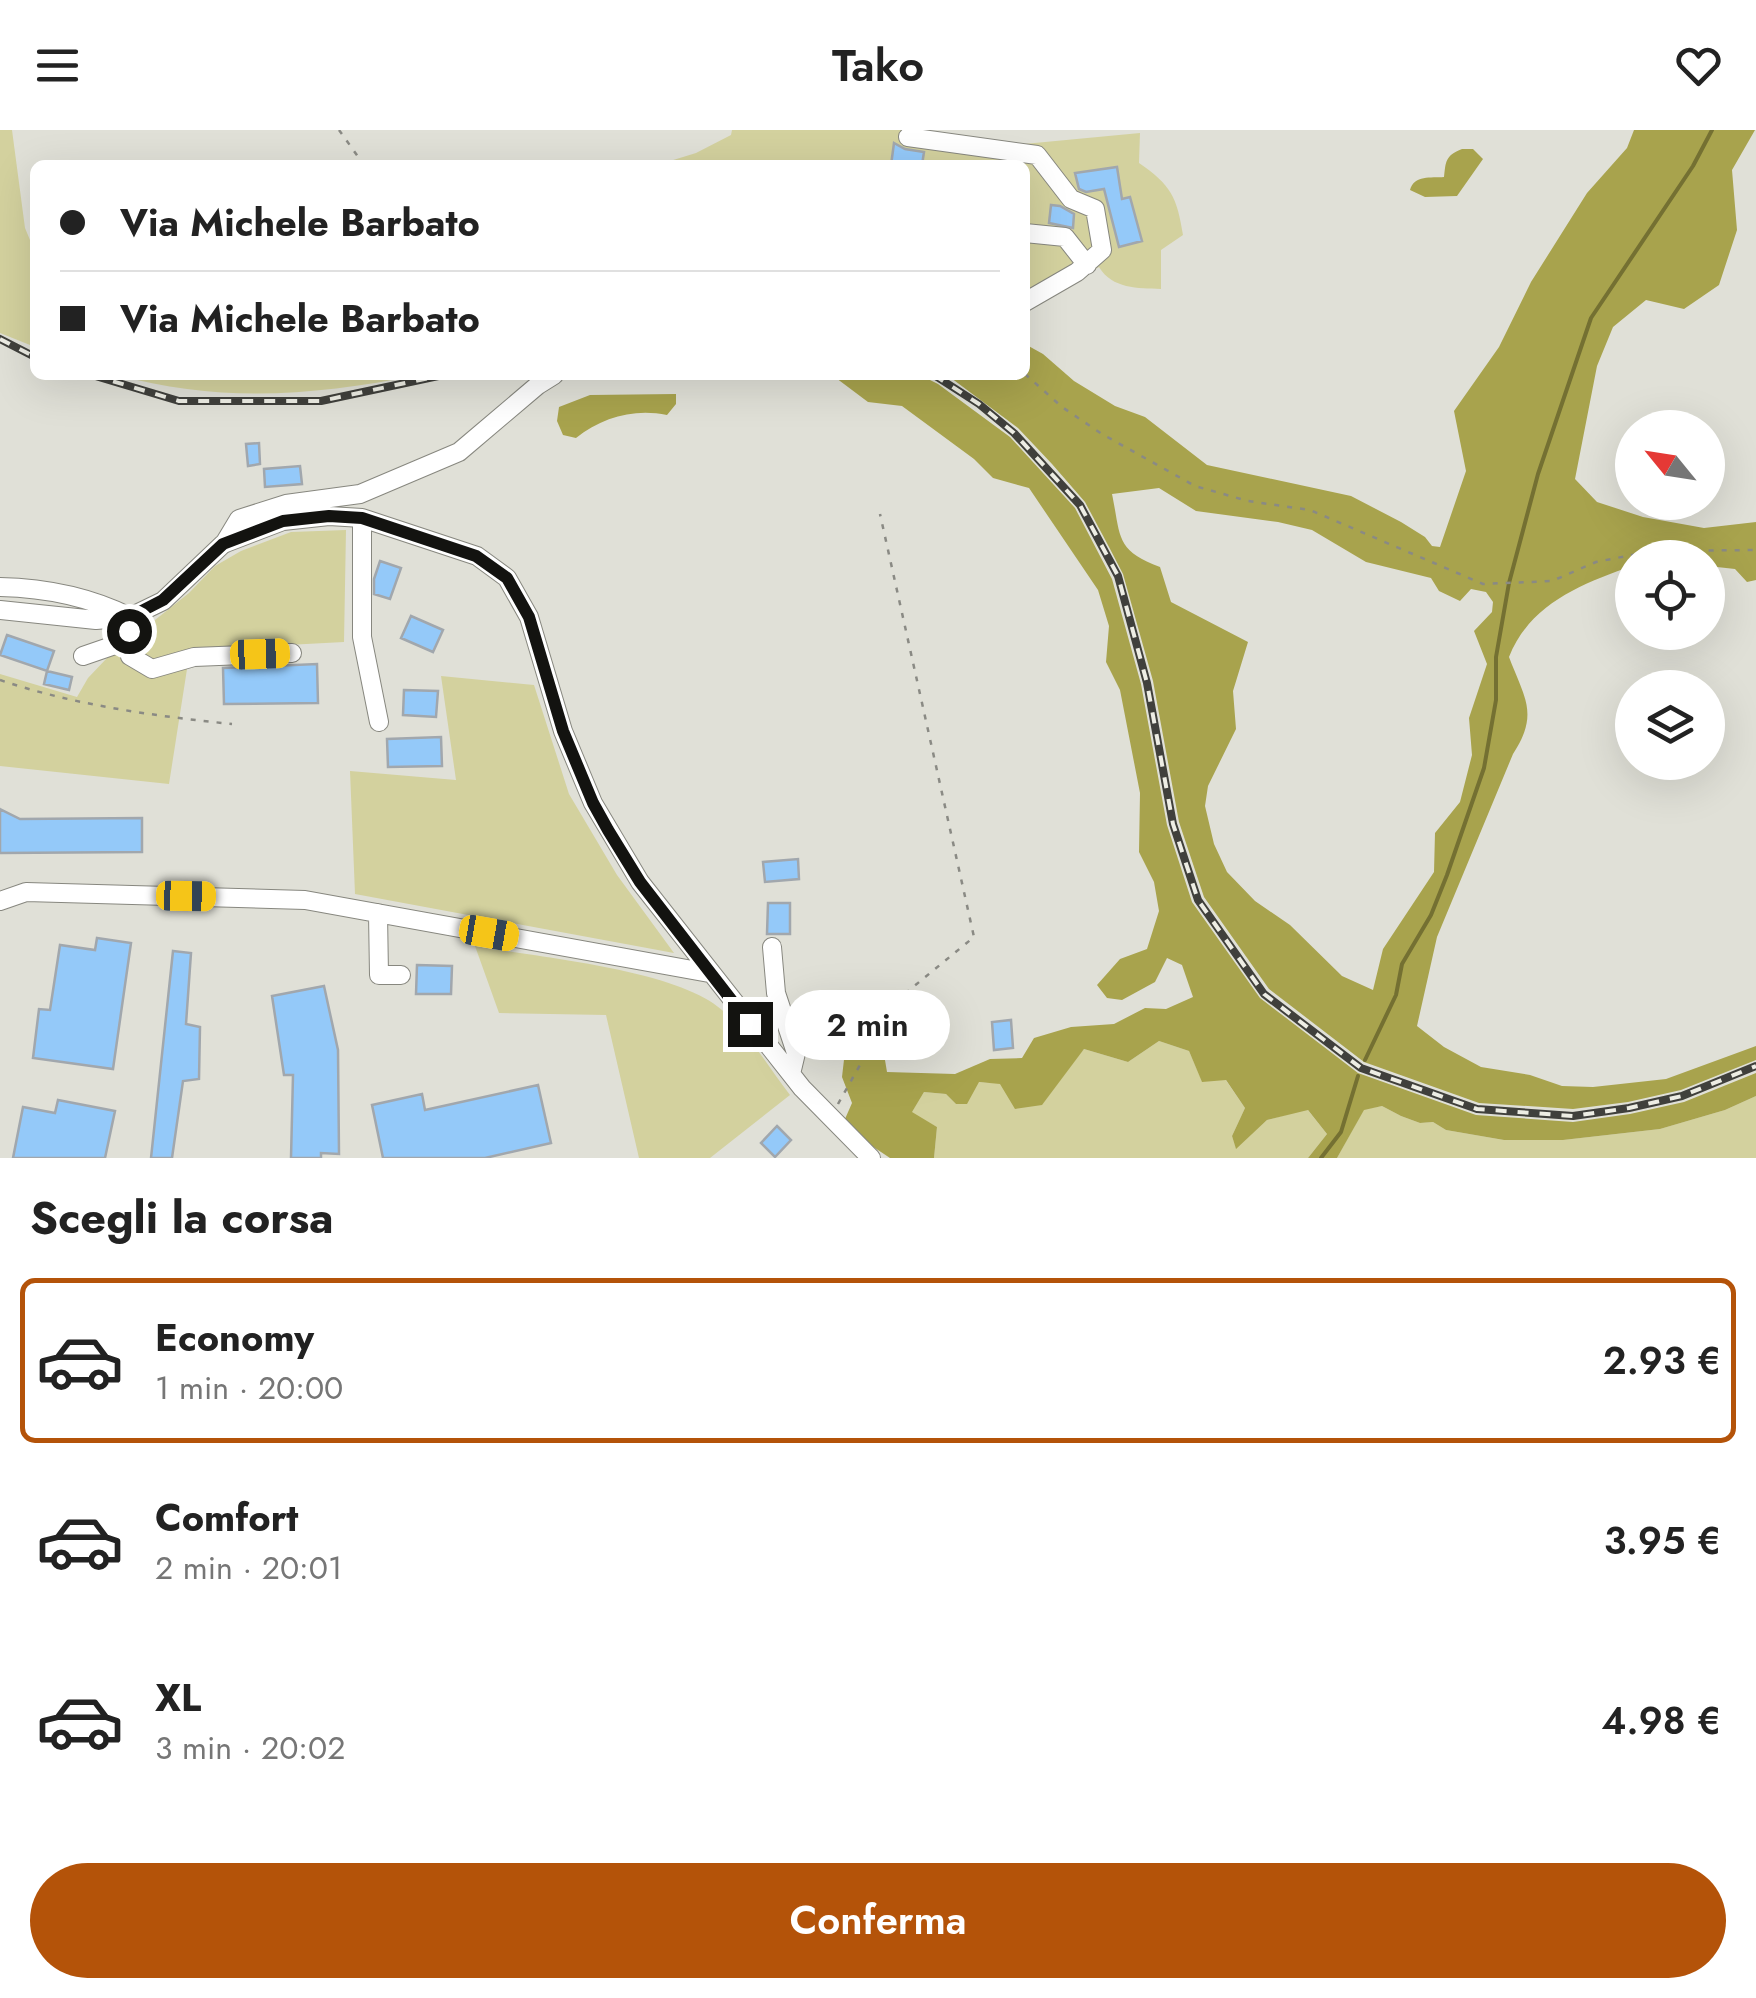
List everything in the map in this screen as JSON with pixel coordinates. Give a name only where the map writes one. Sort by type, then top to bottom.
[{"type":"street","points":[[908,137],[1037,155],[1071,200],[1095,209],[1102,250],[1087,265],[1030,299]]},
{"type":"street","points":[[1030,234],[1065,237],[1087,265]]},
{"type":"street","points":[[83,656],[112,646],[130,624],[163,600],[223,544],[239,519],[286,504],[360,494],[459,452],[545,380]]},
{"type":"street","points":[[223,544],[283,521],[329,516],[362,518],[476,556],[507,578],[529,617],[563,731],[593,803],[640,882],[791,1074],[871,1158]]},
{"type":"street","points":[[362,518],[362,637],[379,722]]},
{"type":"street","points":[[0,586],[99,602],[130,624]]},
{"type":"street","points":[[0,610],[130,624]]},
{"type":"street","points":[[130,624],[130,656],[152,669],[194,657],[292,653]]},
{"type":"street","points":[[0,901],[26,892],[305,900],[710,973]]},
{"type":"street","points":[[378,913],[379,975],[401,975]]},
{"type":"street","points":[[772,947],[776,993],[796,1053],[791,1074]]},
{"type":"path","points":[[340,130],[361,160]]},
{"type":"path","points":[[1030,378],[1062,407],[1102,434],[1196,486],[1248,501],[1310,510],[1483,584],[1552,581],[1596,562],[1652,550],[1756,550]]},
{"type":"path","points":[[830,1119],[896,1000],[974,937],[880,514]]},
{"type":"path","points":[[0,680],[41,694],[160,716],[232,724]]},
{"type":"shaded area","points":[[0,130],[12,130],[30,240],[30,345],[0,333]]},
{"type":"shaded area","points":[[732,130],[914,130],[1013,145],[1140,133],[1139,163],[1171,193],[1183,235],[1161,250],[1161,289],[1118,283],[1099,267],[1030,306],[1030,160],[673,160],[731,135]]},
{"type":"shaded area","points":[[1634,130],[1755,130],[1732,170],[1737,230],[1719,285],[1684,309],[1646,300],[1613,327],[1597,366],[1575,479],[1597,502],[1615,508],[1615,520],[1660,520],[1704,528],[1756,522],[1756,580],[1747,582],[1735,569],[1725,568],[1725,540],[1615,540],[1615,572],[1559,598],[1530,623],[1509,657],[1527,706],[1526,728],[1437,937],[1417,1026],[1444,1047],[1481,1067],[1530,1075],[1562,1086],[1593,1087],[1666,1079],[1756,1046],[1756,1060],[1681,1090],[1573,1109],[1479,1103],[1364,1062],[1269,989],[1204,897],[1179,822],[1153,681],[1123,574],[1085,502],[1052,464],[1018,428],[954,380],[1030,380],[1030,347],[1074,381],[1115,406],[1145,417],[1207,465],[1351,496],[1401,522],[1432,546],[1440,547],[1466,471],[1454,411],[1499,347],[1531,282],[1587,193],[1627,148]],"holes":[[[1159,488],[1196,511],[1312,530],[1366,562],[1431,578],[1439,591],[1460,601],[1471,589],[1486,592],[1493,602],[1492,612],[1474,631],[1487,664],[1469,718],[1472,755],[1460,802],[1435,833],[1434,872],[1383,949],[1373,990],[1342,976],[1227,872],[1214,844],[1205,806],[1208,786],[1236,729],[1233,691],[1248,642],[1171,602],[1160,567],[1135,554],[1122,540],[1112,494]]]},
{"type":"shaded area","points":[[1462,149],[1473,149],[1483,159],[1457,196],[1425,197],[1410,190],[1419,180],[1444,177],[1447,160]]},
{"type":"shaded area","points":[[138,380],[388,380],[267,393],[192,390]]},
{"type":"shaded area","points":[[839,380],[930,380],[938,384],[1010,437],[1075,508],[1112,579],[1141,684],[1167,825],[1192,902],[1260,998],[1358,1073],[1476,1115],[1573,1122],[1630,1114],[1684,1102],[1756,1073],[1756,1096],[1725,1110],[1660,1129],[1563,1140],[1504,1140],[1446,1130],[1382,1106],[1364,1110],[1337,1158],[1308,1158],[1327,1134],[1308,1110],[1267,1120],[1236,1149],[1232,1136],[1245,1108],[1226,1080],[1202,1082],[1189,1051],[1159,1041],[1128,1062],[1084,1049],[1042,1105],[1015,1109],[1000,1084],[979,1082],[967,1104],[956,1104],[946,1094],[924,1092],[912,1112],[937,1127],[934,1158],[890,1158],[872,1146],[845,1119],[852,1103],[842,1077],[845,1051],[859,1040],[883,1048],[887,1072],[955,1074],[990,1059],[1022,1058],[1034,1038],[1071,1027],[1114,1024],[1145,1008],[1166,1009],[1193,997],[1182,965],[1167,958],[1155,982],[1122,1000],[1107,998],[1097,985],[1120,959],[1147,949],[1159,911],[1154,882],[1139,852],[1140,793],[1120,690],[1106,662],[1109,626],[1098,590],[1029,488],[993,478],[974,459],[902,406],[868,402]]},
{"type":"shaded area","points":[[676,394],[676,404],[667,415],[619,416],[576,438],[563,435],[557,421],[559,407],[590,395]]},
{"type":"shaded area","points":[[346,530],[344,642],[190,650],[169,784],[0,766],[0,674],[77,697],[107,658],[189,593],[215,566],[241,551],[291,532]]},
{"type":"shaded area","points":[[441,676],[534,685],[569,794],[617,875],[674,953],[355,894],[350,771],[456,780]]},
{"type":"shaded area","points":[[475,946],[640,975],[701,996],[741,1029],[790,1095],[710,1158],[639,1158],[606,1015],[499,1013]]},
{"type":"shaded area","points":[[1159,1041],[1189,1051],[1202,1081],[1225,1079],[1245,1108],[1232,1136],[1236,1148],[1267,1120],[1307,1109],[1327,1134],[1308,1158],[934,1158],[937,1127],[911,1113],[924,1092],[946,1094],[956,1104],[978,1082],[1006,1082],[1049,1072],[1084,1049],[1128,1062]]},
{"type":"shaded area","points":[[1756,1096],[1756,1158],[1337,1158],[1364,1109],[1382,1106],[1446,1130],[1504,1140],[1563,1140],[1660,1129],[1725,1110]]},
{"type":"building","points":[[894,143],[924,152],[923,160],[892,160]]},
{"type":"building","points":[[1117,167],[1122,199],[1130,197],[1142,241],[1119,247],[1104,189],[1079,189],[1075,173]]},
{"type":"building","points":[[1051,205],[1074,214],[1073,228],[1049,223]]},
{"type":"building","points":[[259,443],[260,464],[248,466],[246,444]]},
{"type":"building","points":[[300,466],[302,484],[265,487],[264,469]]},
{"type":"building","points":[[380,561],[401,568],[390,599],[374,594]]},
{"type":"building","points":[[411,616],[443,630],[433,652],[401,638]]},
{"type":"building","points":[[7,635],[54,651],[47,671],[0,655]]},
{"type":"building","points":[[317,664],[318,703],[224,704],[223,668]]},
{"type":"building","points":[[47,671],[72,677],[69,690],[44,684]]},
{"type":"building","points":[[404,690],[438,691],[436,717],[403,715]]},
{"type":"building","points":[[441,737],[442,766],[388,767],[387,739]]},
{"type":"building","points":[[0,809],[20,819],[142,818],[142,852],[0,853]]},
{"type":"building","points":[[798,859],[799,879],[765,882],[763,862]]},
{"type":"building","points":[[768,903],[790,903],[790,934],[767,934]]},
{"type":"building","points":[[97,938],[131,943],[113,1069],[33,1058],[39,1009],[50,1010],[60,945],[95,950]]},
{"type":"building","points":[[173,951],[191,953],[186,1024],[200,1027],[199,1079],[183,1081],[172,1158],[151,1158]]},
{"type":"building","points":[[417,965],[452,966],[451,994],[416,994]]},
{"type":"building","points":[[324,986],[338,1050],[339,1154],[291,1158],[293,1075],[284,1075],[272,996]]},
{"type":"building","points":[[1011,1020],[1013,1048],[994,1050],[992,1022]]},
{"type":"building","points":[[538,1085],[551,1143],[485,1158],[383,1158],[372,1105],[422,1094],[425,1110]]},
{"type":"building","points":[[58,1100],[115,1111],[105,1158],[13,1158],[23,1107],[55,1113]]},
{"type":"building","points":[[777,1126],[791,1140],[775,1157],[761,1143]]},
{"type":"waterway","points":[[1365,1060],[1396,995],[1402,964],[1431,915],[1484,768],[1509,583],[1538,474],[1591,318],[1693,166],[1712,130]]},
{"type":"waterway","points":[[1321,1158],[1341,1132],[1358,1076]]},
{"type":"railway","points":[[0,339],[30,354]]},
{"type":"railway","points":[[109,380],[179,401],[321,401],[420,380]]},
{"type":"railway","points":[[942,380],[1014,433],[1080,505],[1118,576],[1147,683],[1173,824],[1198,900],[1264,994],[1361,1068],[1477,1109],[1573,1116],[1629,1108],[1682,1096],[1756,1066]]},
{"type":"route","points":[[129,631],[130,617],[163,600],[223,544],[283,521],[329,516],[362,518],[476,556],[507,578],[529,617],[563,731],[608,830],[640,882],[750,1024]]}]
